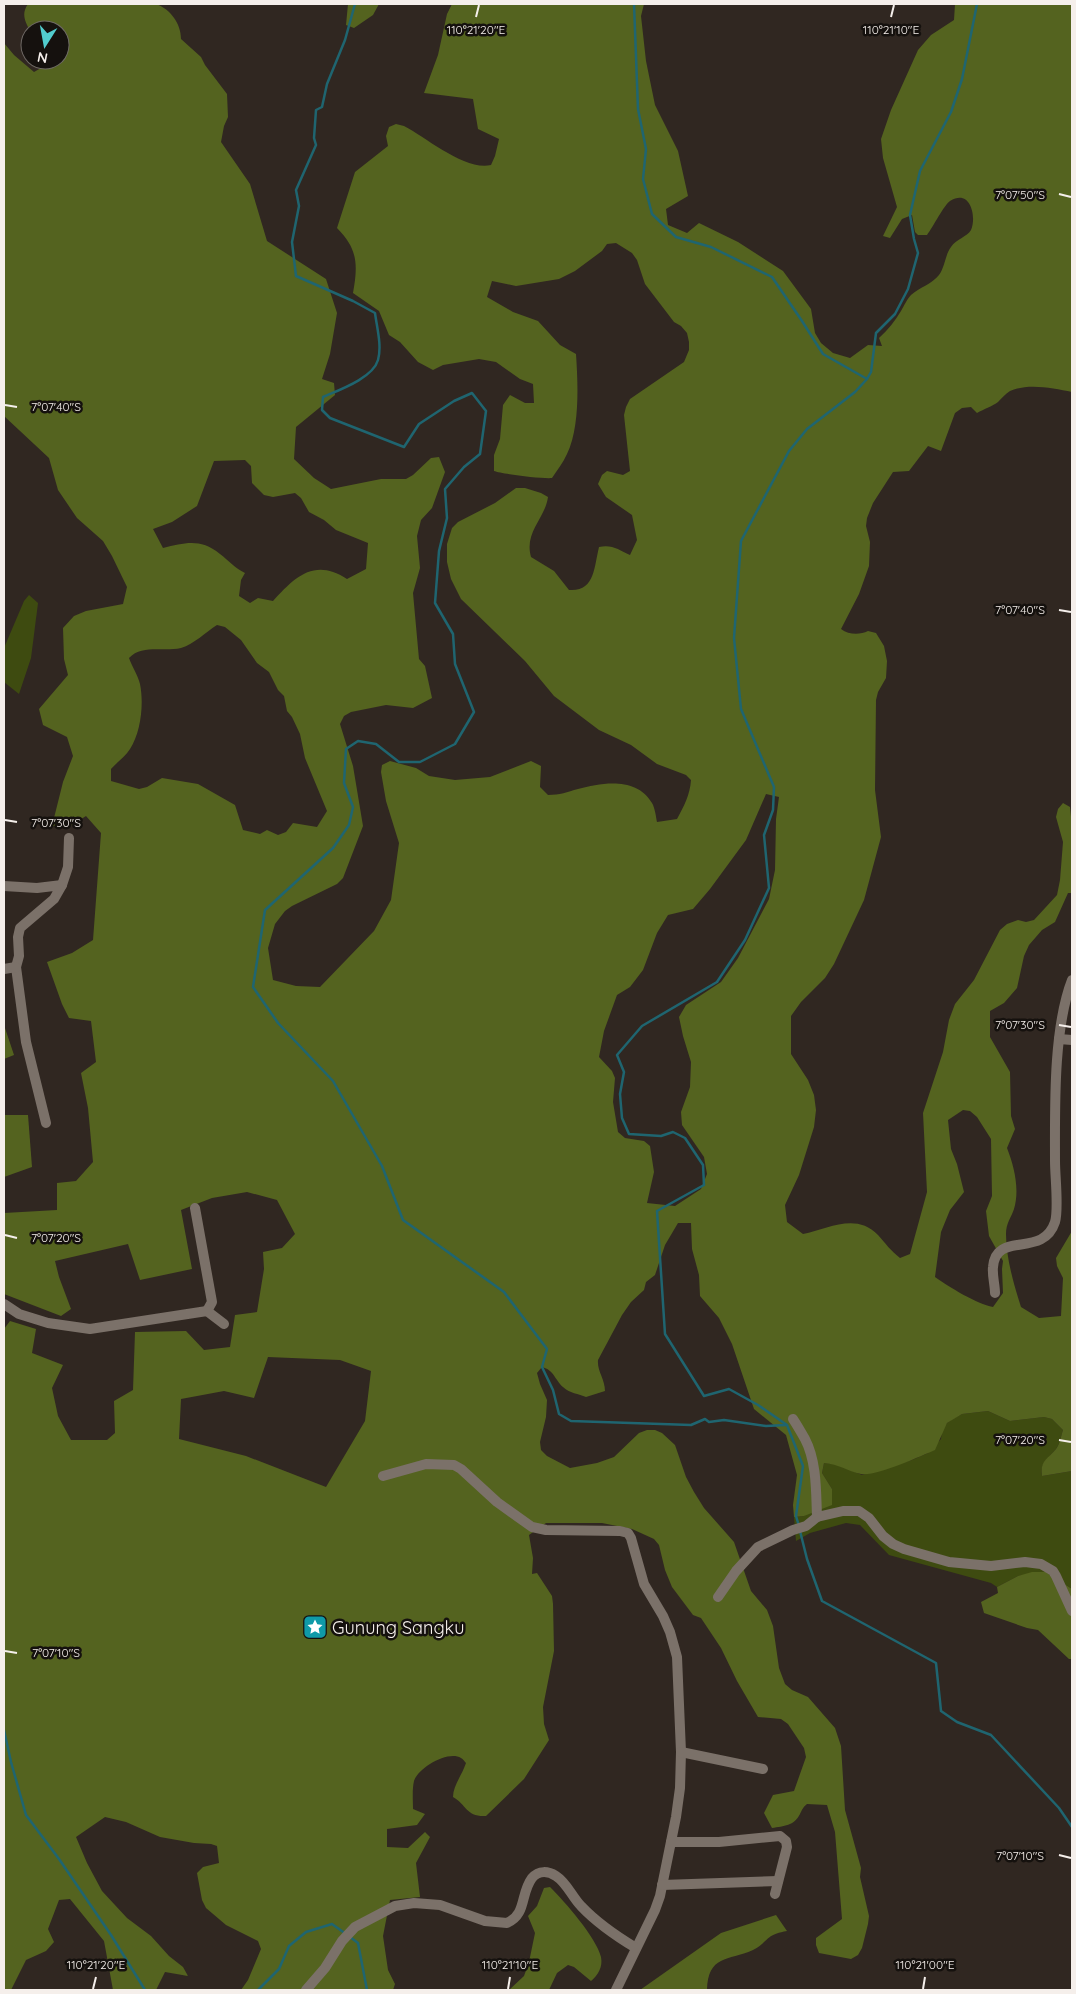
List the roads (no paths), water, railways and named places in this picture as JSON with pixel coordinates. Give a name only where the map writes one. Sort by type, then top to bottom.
[{"type":"street","points":[[46,1123],[26,1042],[16,967],[19,956],[18,937],[20,928],[54,899],[62,885],[68,867],[69,838]]},
{"type":"street","points":[[4,886],[37,888],[62,885]]},
{"type":"street","points":[[4,969],[16,967]]},
{"type":"street","points":[[996,1293],[993,1267],[1002,1250],[1013,1245],[1040,1241],[1048,1235],[1056,1220],[1055,1120],[1060,1039],[1067,993],[1072,980]]},
{"type":"street","points":[[1060,1039],[1072,1040]]},
{"type":"street","points":[[195,1208],[212,1302],[207,1311]]},
{"type":"street","points":[[4,1304],[19,1314],[48,1323],[90,1329],[207,1311],[224,1324]]},
{"type":"street","points":[[792,1419],[806,1440],[812,1462],[815,1476],[817,1517]]},
{"type":"street","points":[[383,1476],[426,1464],[454,1465],[461,1469],[497,1502],[532,1527],[546,1530],[620,1531],[628,1533],[631,1538],[644,1584],[663,1616],[675,1646],[681,1752],[680,1788],[671,1842],[655,1910],[616,1990]]},
{"type":"street","points":[[718,1597],[736,1571],[758,1547],[793,1530],[806,1526],[817,1517],[843,1511],[859,1511],[865,1514],[883,1536],[893,1544],[904,1549],[949,1562],[991,1566],[1025,1562],[1041,1564],[1053,1571],[1072,1611]]},
{"type":"street","points":[[681,1752],[764,1769]]},
{"type":"street","points":[[671,1842],[719,1842],[780,1836],[786,1841],[787,1847],[774,1894]]},
{"type":"street","points":[[306,1990],[325,1968],[342,1941],[355,1928],[396,1906],[414,1903],[440,1905],[485,1921],[507,1923],[518,1915],[531,1879],[545,1871],[559,1878],[581,1906],[613,1934],[636,1948]]},
{"type":"street","points":[[662,1885],[778,1881]]},
{"type":"waterway","points":[[355,4],[345,40],[327,84],[322,107],[316,110],[314,138],[316,145],[296,190],[299,206],[292,242],[296,276],[353,301],[375,313],[379,343],[378,360],[375,366],[363,378],[323,397],[322,410],[330,418],[404,447],[419,424],[454,401],[472,393],[486,411],[480,454],[464,467],[445,489],[447,518],[439,551],[435,603],[453,634],[455,664],[474,712],[455,744],[420,762],[399,762],[376,744],[358,741],[346,749],[344,783],[353,807],[349,825],[333,848],[265,910],[253,987],[278,1023],[333,1081],[382,1166],[403,1220],[504,1292],[547,1349],[542,1367],[553,1390],[559,1414],[571,1421],[691,1425],[705,1419],[709,1422],[724,1420],[766,1426],[786,1425]]},
{"type":"waterway","points":[[634,4],[638,109],[646,149],[643,179],[652,214],[676,237],[711,247],[772,277],[823,354],[867,379],[855,392],[807,429],[789,451],[741,541],[734,638],[741,709],[774,787],[773,810],[764,835],[769,888],[745,940],[717,982],[642,1026],[617,1055],[624,1072],[620,1094],[622,1118],[629,1134],[661,1136],[673,1132],[685,1138],[703,1165],[704,1185],[657,1211],[665,1334],[704,1396],[729,1389],[758,1405],[787,1425],[803,1466],[796,1516],[799,1526]]},
{"type":"waterway","points":[[867,379],[871,372],[876,333],[895,314],[908,289],[918,253],[910,215],[920,171],[951,112],[962,79],[977,4]]},
{"type":"waterway","points":[[800,1531],[807,1559],[822,1601],[936,1663],[941,1711],[957,1722],[991,1735],[1059,1808],[1072,1827]]},
{"type":"waterway","points":[[4,1730],[26,1815],[111,1935],[145,1990]]},
{"type":"waterway","points":[[258,1990],[279,1969],[289,1946],[306,1932],[332,1924],[346,1934]]},
{"type":"waterway","points":[[350,1937],[358,1943],[367,1990]]},
{"type":"place","name":"Gunung Sangku","points":[[315,1627]]}]
